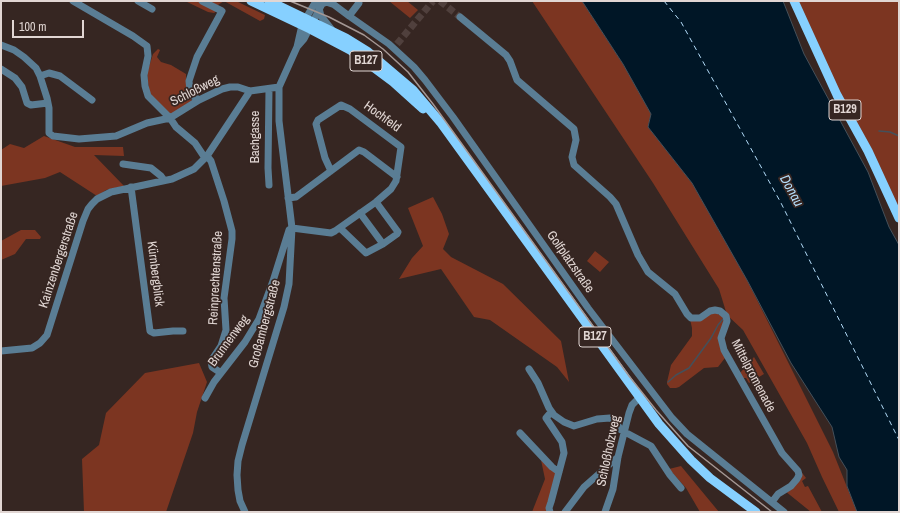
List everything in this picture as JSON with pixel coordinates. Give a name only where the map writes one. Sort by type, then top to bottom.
[{"type":"main road","name":"B127","points":[[250,1],[333,31],[367,51],[403,80],[425,103],[441,123],[659,424],[691,460],[710,478],[756,512]]},
{"type":"main road","name":"B127","points":[[269,1],[308,23],[350,50],[388,78],[417,103],[455,144]]},
{"type":"main road","name":"B129","points":[[794,1],[836,95],[868,151],[899,218]]},
{"type":"street","name":"Schloßweg","points":[[73,1],[133,36],[147,46],[148,56],[144,74],[147,92],[152,101],[170,118],[199,100],[222,89],[230,87],[250,90],[279,87]]},
{"type":"street","points":[[138,1],[152,9]]},
{"type":"street","points":[[199,100],[193,96],[190,91],[188,87],[189,81],[197,57],[222,11],[202,1]]},
{"type":"street","points":[[349,16],[359,3],[358,1]]},
{"type":"street","name":"Golfplatzstraße","points":[[318,4],[331,2],[389,44],[395,46],[431,87],[588,308],[672,418],[687,434],[784,512]]},
{"type":"street","points":[[308,23],[318,4]]},
{"type":"street","points":[[318,4],[320,16],[333,31]]},
{"type":"street","name":"Mittelpromenade","points":[[460,16],[506,55],[510,61],[517,80],[574,129],[576,140],[572,160],[574,165],[616,204],[638,255],[648,272],[675,294],[691,318],[700,318],[710,311],[715,310],[720,311],[726,316],[727,321],[721,338],[724,350],[782,453],[798,471],[799,475],[791,486],[778,494],[772,502]]},
{"type":"street","name":"Großambergstraße","points":[[245,512],[240,501],[238,490],[238,461],[245,433],[284,307],[289,284],[292,228],[279,121],[279,87],[297,47],[304,39],[308,23]]},
{"type":"street","points":[[1,46],[14,50],[36,68],[45,89],[48,103],[49,133],[57,138],[79,139],[116,136],[147,124],[170,118]]},
{"type":"street","points":[[1,69],[15,78],[22,87],[27,103],[31,105],[48,103]]},
{"type":"street","points":[[40,76],[49,73],[60,76],[92,100]]},
{"type":"street","name":"Bachgasse","points":[[269,89],[269,186]]},
{"type":"street","name":"Kainzenbergerstraße","points":[[1,351],[32,348],[43,340],[49,330],[88,209],[97,199],[111,192],[172,179],[189,172],[206,157],[250,90]]},
{"type":"street","name":"Hochfeld","points":[[331,171],[325,158],[316,124],[318,120],[340,105],[344,105],[401,147],[397,177]]},
{"type":"street","name":"Reinprechtenstraße","points":[[170,118],[176,127],[195,143],[211,161],[232,231],[224,298],[226,330],[221,346],[211,361],[212,367],[221,373]]},
{"type":"street","points":[[288,198],[296,196],[359,150],[368,154],[397,177],[391,189],[376,202],[331,233],[292,228]]},
{"type":"street","points":[[124,164],[151,168],[164,180]]},
{"type":"street","name":"Kürnbergblick","points":[[131,187],[150,331],[154,333],[172,330],[183,331]]},
{"type":"street","points":[[340,228],[366,253],[383,244],[397,234],[398,232],[376,202]]},
{"type":"street","points":[[360,213],[383,244]]},
{"type":"street","name":"Brunnenweg","points":[[205,398],[210,388],[245,342],[259,319],[273,281],[287,233],[292,228]]},
{"type":"street","points":[[530,369],[551,412],[564,422],[574,426],[597,419],[610,418],[617,422],[621,430],[651,446],[670,475],[681,488]]},
{"type":"street","name":"Schloßholzweg","points":[[605,512],[613,489],[618,457],[632,405],[639,398]]},
{"type":"street","points":[[550,512],[564,453],[564,447],[559,436],[546,418],[551,412]]},
{"type":"street","points":[[520,433],[552,468],[559,472]]},
{"type":"street","points":[[565,512],[584,487],[618,457]]},
{"type":"shaded area","points":[[185,1],[224,1],[218,5],[218,10],[214,13],[208,12]]},
{"type":"shaded area","points":[[224,1],[236,1],[265,15],[264,19],[260,21]]},
{"type":"shaded area","points":[[389,1],[407,1],[418,10],[410,18]]},
{"type":"shaded area","points":[[532,1],[582,1],[623,64],[651,114],[648,127],[692,183],[747,280],[833,452],[857,512],[839,512],[807,443],[743,330],[727,315],[719,289],[653,183]]},
{"type":"shaded area","points":[[798,1],[899,1],[899,209],[841,98]]},
{"type":"shaded area","points":[[158,49],[160,50],[157,57],[161,62],[171,65],[186,74],[186,90],[192,101],[171,115],[154,100],[149,91],[147,73],[153,54]]},
{"type":"shaded area","points":[[44,136],[75,147],[123,147],[124,156],[94,155],[124,186],[106,190],[97,196],[60,172],[45,178],[1,186],[1,150],[10,144],[24,148]]},
{"type":"shaded area","points":[[433,197],[442,214],[449,234],[443,249],[451,257],[503,284],[561,341],[569,382],[557,367],[490,320],[474,317],[441,269],[399,279],[412,258],[423,246],[408,208]]},
{"type":"shaded area","points":[[21,230],[35,230],[41,237],[40,239],[26,239],[15,254],[1,260],[1,241]]},
{"type":"shaded area","points":[[595,251],[609,262],[600,272],[587,261]]},
{"type":"shaded area","points":[[714,312],[724,317],[725,358],[718,367],[704,368],[679,387],[670,388],[667,382],[671,365],[692,336],[690,319]]},
{"type":"shaded area","points":[[754,357],[764,374],[749,383],[740,373]]},
{"type":"shaded area","points":[[199,363],[207,382],[197,412],[193,433],[166,512],[84,512],[82,459],[99,445],[106,413],[145,373]]},
{"type":"shaded area","points":[[541,460],[556,473],[548,512],[532,512],[545,479]]},
{"type":"shaded area","points":[[681,466],[719,512],[700,512],[686,488],[669,469]]},
{"type":"shaded area","points":[[800,470],[806,478],[802,481],[805,487],[808,486],[822,512],[811,512],[785,491]]},
{"type":"water","name":"Donau","points":[[582,1],[783,1],[804,54],[868,172],[889,227],[899,245],[899,512],[857,512],[847,486],[847,470],[839,457],[832,427],[791,363],[747,280],[692,183],[648,127],[651,114],[623,64]]},
{"type":"waterway","points":[[879,131],[890,132],[899,136]]},
{"type":"waterway","points":[[668,382],[676,375],[689,368],[723,319]]},
{"type":"ferry route","points":[[664,1],[681,22],[781,203],[899,440]]},
{"type":"tunnel","points":[[397,44],[433,1]]},
{"type":"tunnel","points":[[440,1],[460,17]]},
{"type":"railway","points":[[290,1],[329,17],[364,35],[383,49],[408,72],[433,104],[629,376],[656,410],[688,446],[772,512]]}]
